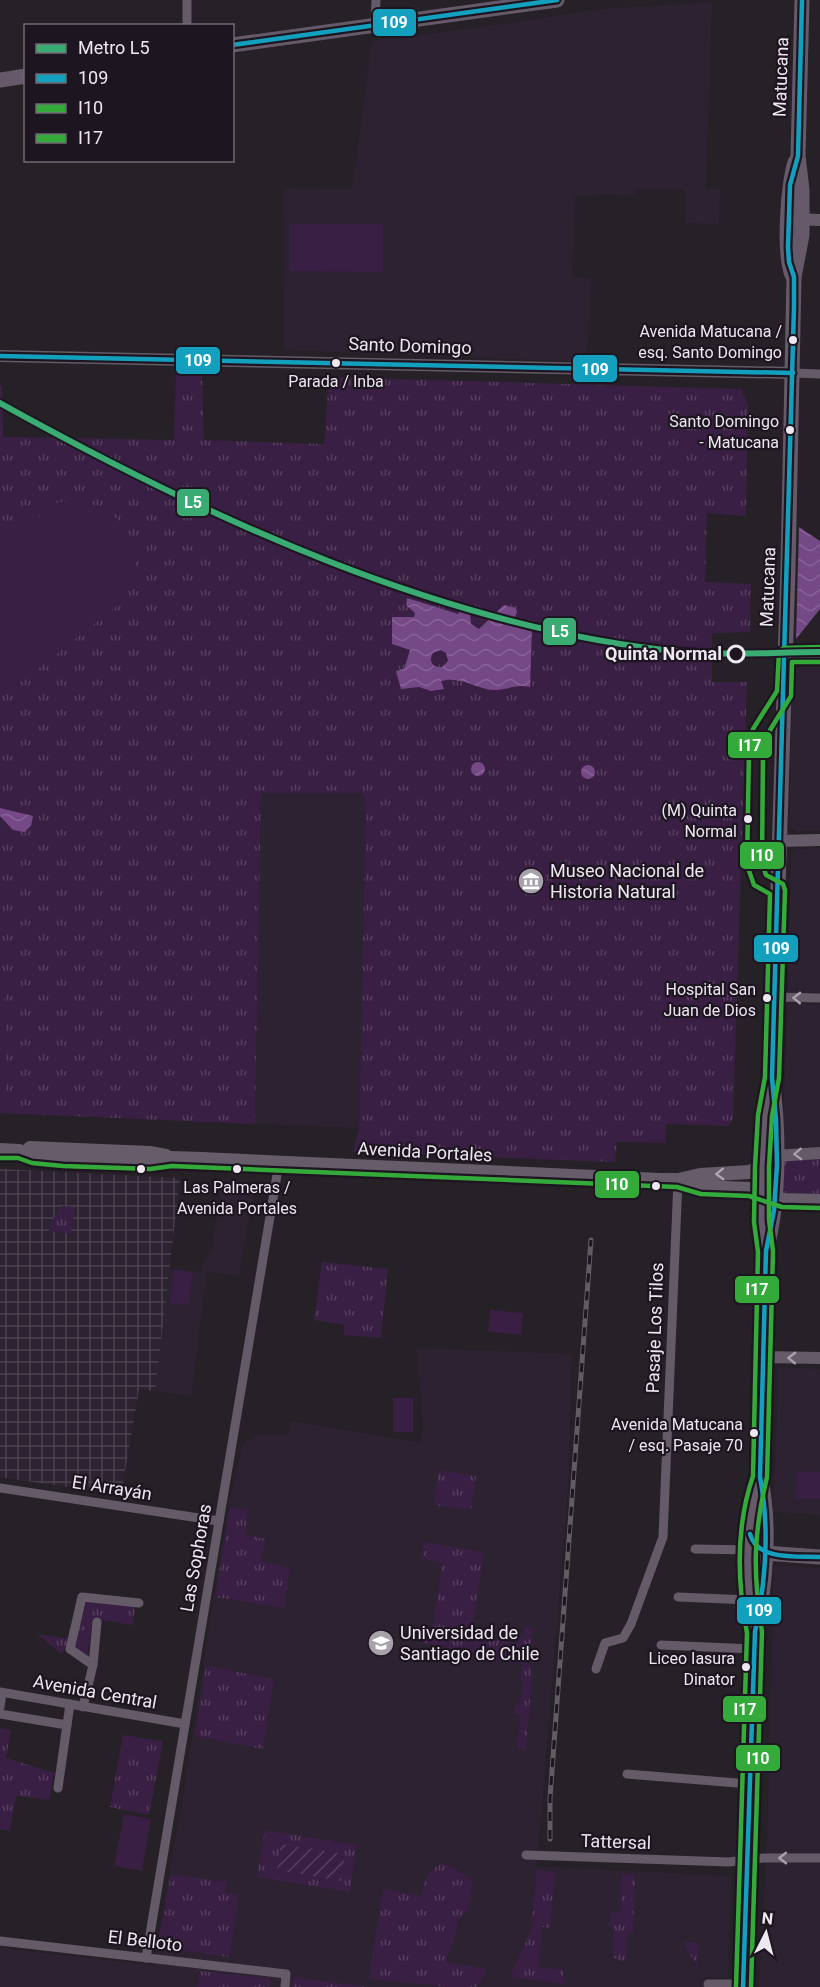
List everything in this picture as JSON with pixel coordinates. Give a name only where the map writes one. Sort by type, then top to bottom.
[{"type":"main road","points":[[234,45],[528,2],[557,0]]},
{"type":"main road","name":"Matucana","points":[[743,1986],[754,1649],[762,1595],[754,1547],[752,1502],[759,1477],[766,1251],[762,1228],[776,1156],[777,1128],[772,1078],[794,278],[801,245],[796,219],[802,190],[798,156],[802,0]]},
{"type":"main road","points":[[0,80],[24,76]]},
{"type":"main road","points":[[785,655],[820,654]]},
{"type":"main road","name":"Matucana","points":[[768,1195],[762,1167],[765,1115],[772,1078]]},
{"type":"main road","name":"Avenida Portales","points":[[0,1150],[57,1158],[150,1162],[171,1158],[678,1180],[702,1187],[750,1190],[790,1201],[820,1201]]},
{"type":"main road","name":"Avenida Portales","points":[[678,1180],[700,1175],[749,1172],[762,1167],[776,1156]]},
{"type":"main road","points":[[754,1547],[820,1557]]},
{"type":"main road","name":"Matucana","points":[[754,1547],[749,1600],[755,1632]]},
{"type":"street","points":[[187,24],[188,0]]},
{"type":"street","points":[[375,25],[376,0]]},
{"type":"street","points":[[796,219],[820,220]]},
{"type":"street","name":"Santo Domingo","points":[[0,356],[820,374]]},
{"type":"street","points":[[780,841],[820,840]]},
{"type":"street","points":[[775,997],[820,998]]},
{"type":"street","points":[[776,1156],[820,1153]]},
{"type":"street","name":"Las Sophoras","points":[[146,1958],[279,1163]]},
{"type":"street","name":"Pasaje Los Tilos","points":[[596,1669],[604,1643],[623,1638],[631,1624],[663,1537],[678,1180]]},
{"type":"street","points":[[763,1357],[820,1358]]},
{"type":"street","name":"El Arrayán","points":[[0,1488],[219,1521]]},
{"type":"street","points":[[694,1549],[754,1547]]},
{"type":"street","points":[[93,1665],[70,1649],[82,1597],[139,1603]]},
{"type":"street","points":[[678,1597],[749,1600]]},
{"type":"street","points":[[83,1707],[93,1665],[97,1622]]},
{"type":"street","points":[[661,1645],[754,1649]]},
{"type":"street","points":[[0,1707],[1,1692]]},
{"type":"street","name":"Avenida Central","points":[[1,1692],[185,1724]]},
{"type":"street","points":[[58,1788],[70,1704]]},
{"type":"street","points":[[0,1714],[67,1725]]},
{"type":"street","points":[[627,1774],[749,1784]]},
{"type":"street","name":"Tattersal","points":[[526,1855],[705,1862],[764,1858],[820,1858]]},
{"type":"street","name":"El Belloto","points":[[0,1941],[286,1974],[285,1987]]},
{"type":"street","points":[[708,1984],[743,1986]]},
{"type":"shaded area","points":[[712,2],[706,188],[720,189],[719,224],[685,223],[685,190],[637,189],[636,196],[604,194],[575,196],[572,277],[591,278],[587,362],[284,350],[283,188],[352,189],[372,41],[601,9]]},
{"type":"shaded area","points":[[798,664],[820,664],[820,831],[797,831],[789,826],[793,669]]},
{"type":"shaded area","points":[[261,793],[361,793],[366,800],[359,1128],[255,1124]]},
{"type":"shaded area","name":"Hospital San Juan de Dios","points":[[820,848],[820,993],[788,993],[791,854],[797,849]]},
{"type":"shaded area","name":"Hospital San Juan de Dios","points":[[788,1004],[820,1004],[820,1151],[784,1149],[782,1146]]},
{"type":"shaded area","points":[[0,1169],[180,1178],[155,1391],[139,1389],[121,1495],[0,1477]]},
{"type":"shaded area","points":[[222,1179],[245,1180],[254,1188],[239,1276],[207,1272],[191,1396],[155,1391],[169,1268],[202,1272],[203,1263],[212,1251]]},
{"type":"shaded area","name":"Universidad de Santiago de Chile","points":[[417,1348],[572,1354],[569,1476],[537,1866],[731,1876],[728,1978],[705,1977],[704,1987],[0,1987],[0,1948],[153,1965],[183,1797],[226,1521],[242,1445],[255,1435],[289,1434],[291,1421],[420,1441],[423,1433]]},
{"type":"shaded area","points":[[779,1367],[820,1369],[820,1515],[773,1512]]},
{"type":"shaded area","points":[[774,1565],[820,1568],[820,1987],[759,1987],[767,1845]]},
{"type":"green space","points":[[289,224],[383,224],[383,272],[289,271]]},
{"type":"green space","points":[[176,372],[202,373],[204,440],[324,444],[329,377],[741,389],[748,405],[746,516],[707,513],[705,582],[751,584],[750,632],[712,633],[712,682],[747,682],[733,1119],[728,1126],[666,1124],[665,1143],[617,1142],[615,1162],[353,1152],[359,1128],[366,800],[361,793],[261,793],[255,1124],[0,1113],[0,386],[2,386],[3,437],[174,440]]},
{"type":"green space","points":[[76,501],[94,505],[109,513],[130,537],[135,568],[131,584],[123,601],[24,680],[0,691],[0,546],[59,502]]},
{"type":"green space","points":[[0,991],[4,992],[6,1054],[4,1113],[0,1113]]},
{"type":"green space","points":[[820,1158],[820,1199],[782,1198],[783,1160]]},
{"type":"green space","points":[[62,1206],[75,1207],[71,1234],[49,1231],[51,1222]]},
{"type":"green space","points":[[322,1262],[388,1269],[381,1338],[344,1335],[344,1325],[314,1320]]},
{"type":"green space","points":[[174,1270],[193,1272],[189,1305],[170,1304]]},
{"type":"green space","points":[[490,1310],[523,1313],[521,1335],[488,1332]]},
{"type":"green space","points":[[393,1398],[413,1398],[413,1432],[393,1432]]},
{"type":"green space","points":[[439,1470],[476,1476],[471,1510],[434,1505]]},
{"type":"green space","points":[[797,1471],[820,1472],[820,1499],[796,1498]]},
{"type":"green space","points":[[230,1508],[247,1510],[246,1535],[266,1539],[261,1561],[290,1568],[284,1608],[215,1597]]},
{"type":"green space","points":[[424,1542],[484,1552],[471,1635],[518,1643],[519,1636],[523,1636],[524,1626],[533,1628],[527,1665],[530,1666],[532,1673],[526,1750],[517,1748],[521,1715],[514,1714],[515,1706],[519,1706],[523,1681],[520,1681],[522,1664],[445,1651],[446,1646],[426,1644],[423,1641],[424,1631],[433,1629],[442,1563],[422,1559]]},
{"type":"green space","points":[[77,1597],[135,1606],[133,1625],[93,1619],[87,1657],[65,1648],[62,1654],[37,1634],[70,1639]]},
{"type":"green space","points":[[206,1666],[274,1679],[263,1749],[195,1736]]},
{"type":"green space","points":[[0,1728],[11,1730],[6,1758],[54,1773],[49,1800],[16,1796],[10,1831],[0,1829]]},
{"type":"green space","points":[[123,1735],[163,1741],[149,1815],[110,1807]]},
{"type":"green space","points":[[124,1814],[151,1819],[142,1871],[114,1866]]},
{"type":"green space","points":[[265,1830],[356,1845],[350,1892],[257,1877]]},
{"type":"green space","points":[[281,1844],[345,1854],[341,1881],[277,1870]]},
{"type":"green space","points":[[445,1864],[453,1867],[473,1882],[468,1911],[458,1920],[446,1962],[487,1969],[477,1987],[452,1987],[369,1979],[383,1889],[422,1896],[428,1875],[434,1868]]},
{"type":"green space","points":[[537,1870],[555,1872],[550,1928],[542,1927],[538,1967],[563,1970],[565,1984],[510,1977],[531,1930]]},
{"type":"green space","points":[[171,1874],[227,1882],[225,1893],[239,1895],[229,1957],[165,1948],[159,1940]]},
{"type":"green space","points":[[622,1874],[635,1875],[633,1933],[627,1933],[623,1961],[613,1958],[614,1927],[610,1927],[610,1912],[621,1913]]},
{"type":"green space","points":[[683,1942],[698,1943],[697,1966]]},
{"type":"green space","points":[[200,1971],[271,1979],[270,1987],[198,1987]]},
{"type":"green space","points":[[293,1977],[368,1987],[292,1987]]},
{"type":"water","points":[[799,527],[820,541],[820,609],[796,639]]},
{"type":"water","points":[[407,598],[458,614],[460,611],[470,613],[471,624],[479,629],[504,605],[516,608],[514,620],[507,621],[532,628],[530,687],[490,690],[463,681],[449,680],[441,681],[444,689],[431,691],[419,687],[401,689],[396,671],[404,669],[410,650],[392,644],[392,617],[414,617],[415,613],[406,605]],"holes":[[[441,650],[446,653],[448,661],[442,667],[432,663],[433,653]]]},
{"type":"water","points":[[475,762],[481,762],[485,769],[481,776],[475,776],[471,772],[471,766]]},
{"type":"water","points":[[585,765],[591,765],[595,772],[591,779],[585,779],[581,775],[581,769]]},
{"type":"water","points":[[0,808],[33,816],[31,826],[24,832],[13,830],[0,816]]},
{"type":"railway","points":[[550,1839],[550,1798],[591,1240]]},
{"type":"metro line","name":"L5","points":[[0,403],[160,487],[244,526],[330,562],[418,594],[506,620],[595,640],[701,653],[820,652]]},
{"type":"transit line","name":"109","points":[[234,45],[557,0]]},
{"type":"transit line","name":"109","points":[[743,1987],[755,1632],[762,1594],[766,1535],[760,1477],[766,1251],[774,1210],[777,1165],[772,1078],[794,307],[794,277],[789,262],[788,247],[790,185],[798,156],[802,0]]},
{"type":"transit line","name":"109","points":[[0,356],[793,373]]},
{"type":"transit line","name":"I17","points":[[736,1987],[747,1633],[741,1594],[740,1554],[743,1514],[753,1476],[758,1252],[754,1222],[755,1167],[758,1115],[765,1077],[770,894],[754,885],[747,865],[749,750],[753,729],[777,691],[779,651],[784,648],[820,647]]},
{"type":"transit line","name":"I10","points":[[751,1987],[762,1632],[757,1591],[756,1554],[759,1517],[767,1477],[773,1251],[769,1220],[769,1167],[772,1116],[779,1078],[785,890],[783,884],[766,875],[762,863],[763,751],[767,735],[791,696],[792,662],[820,662]]},
{"type":"transit line","name":"I10","points":[[0,1158],[18,1158],[32,1163],[63,1166],[150,1169],[172,1166],[677,1187],[701,1194],[749,1196],[782,1207],[820,1208]]},
{"type":"transit line","name":"109","points":[[750,1534],[754,1543],[769,1553],[820,1557]]},
{"type":"place","name":"Avenida Matucana / esq. Santo Domingo","points":[[793,340]]},
{"type":"place","name":"Parada / Inba","points":[[336,363]]},
{"type":"place","name":"Santo Domingo - Matucana","points":[[790,430]]},
{"type":"place","name":"Quinta Normal","points":[[736,654]]},
{"type":"place","name":"(M) Quinta Normal","points":[[748,819]]},
{"type":"place","name":"Museo Nacional de Historia Natural","points":[[531,881]]},
{"type":"place","name":"Hospital San Juan de Dios","points":[[767,998]]},
{"type":"place","name":"Las Palmeras / Avenida Portales","points":[[237,1169]]},
{"type":"place","name":"Avenida Matucana / esq. Pasaje 70","points":[[754,1433]]},
{"type":"place","name":"Universidad de Santiago de Chile","points":[[381,1643]]},
{"type":"place","name":"Liceo Iasura Dinator","points":[[746,1667]]}]
